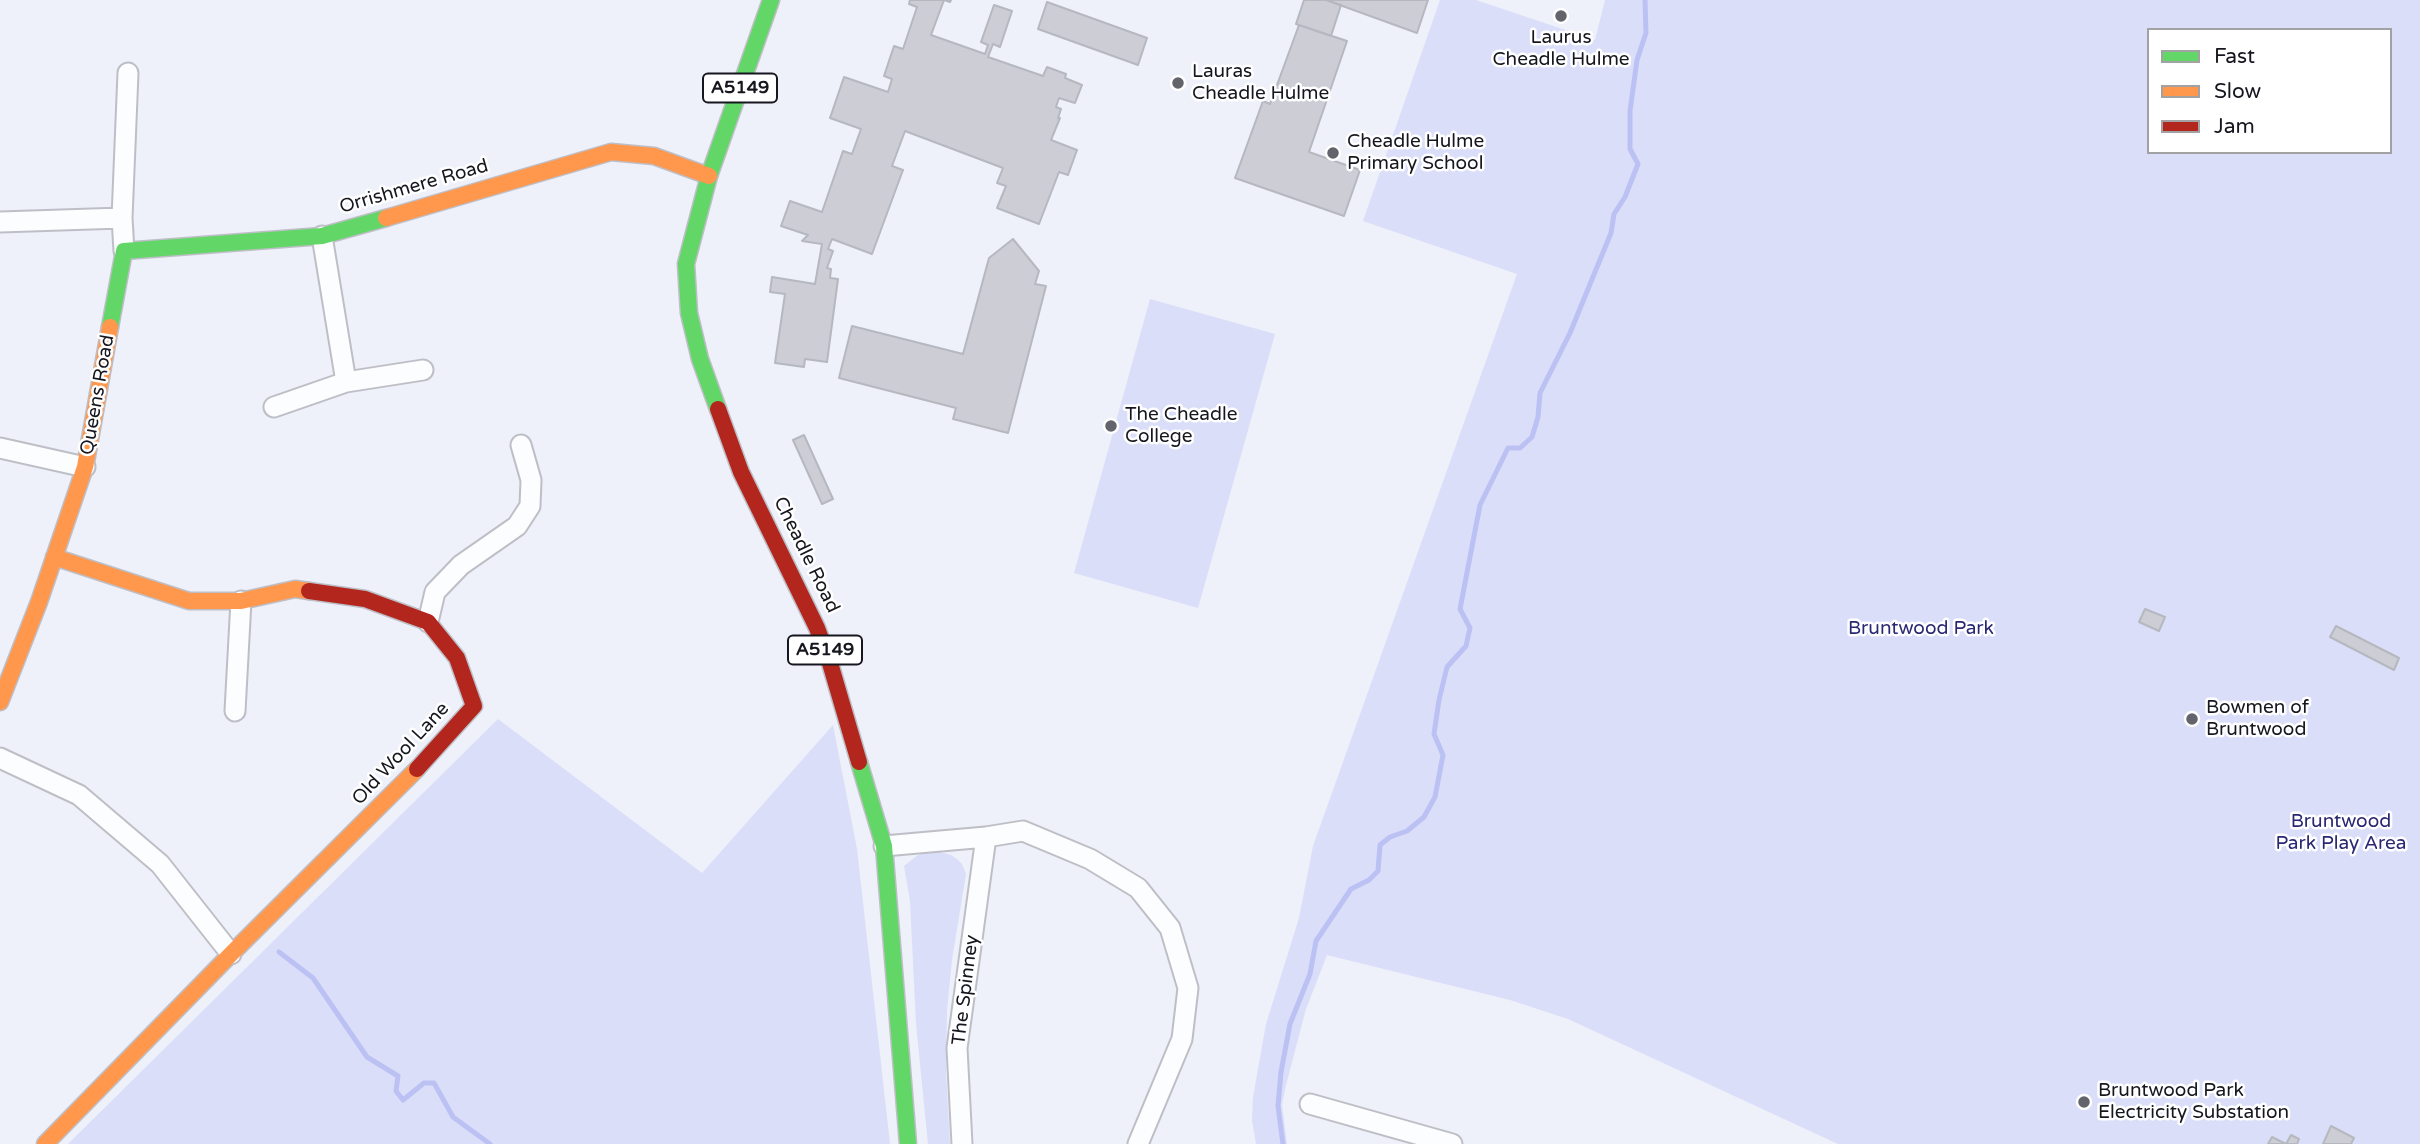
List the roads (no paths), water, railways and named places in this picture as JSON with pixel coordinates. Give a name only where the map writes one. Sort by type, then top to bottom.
[{"type":"street","name":"Cheadle Road","points":[[771,0],[709,176],[687,264],[689,313],[700,359],[741,472],[817,628],[830,663],[884,846],[908,1144]]},
{"type":"street","name":"Queens Road","points":[[0,702],[85,467],[124,251],[122,218],[128,73]]},
{"type":"street","name":"Orrishmere Road","points":[[124,251],[322,236],[611,152],[654,156],[709,176]]},
{"type":"street","points":[[0,222],[122,218]]},
{"type":"street","points":[[322,236],[346,383]]},
{"type":"street","points":[[274,407],[346,383],[423,370]]},
{"type":"street","points":[[54,557],[189,601],[241,601],[295,589],[365,599],[428,622],[435,592],[461,565],[517,526],[530,506],[531,480],[521,445]]},
{"type":"street","points":[[0,448],[85,467]]},
{"type":"street","points":[[235,711],[241,601]]},
{"type":"street","name":"Old Wool Lane","points":[[45,1144],[231,954],[398,790],[474,706],[457,658],[428,622]]},
{"type":"street","points":[[0,758],[79,795],[160,864],[231,954]]},
{"type":"street","points":[[884,846],[986,838],[1023,831],[1090,859],[1138,888],[1170,928],[1188,988],[1182,1039],[1138,1144]]},
{"type":"street","name":"The Spinney","points":[[962,1144],[957,1048],[986,838]]},
{"type":"street","points":[[1310,1104],[1452,1144]]},
{"type":"waterway","points":[[1283,1144],[1278,1106],[1281,1072],[1290,1024],[1310,974],[1316,941],[1351,889],[1369,880],[1378,871],[1380,845],[1390,837],[1407,831],[1424,817],[1435,797],[1443,755],[1434,734],[1439,700],[1447,667],[1466,646],[1470,628],[1460,609],[1480,505],[1508,448],[1520,448],[1532,437],[1538,417],[1540,393],[1570,333],[1611,233],[1614,214],[1625,197],[1638,164],[1630,149],[1630,111],[1637,60],[1646,33],[1645,0]]},
{"type":"waterway","points":[[279,952],[313,978],[367,1057],[398,1076],[396,1091],[403,1100],[424,1083],[434,1083],[453,1117],[490,1144]]},
{"type":"place","name":"Laurus Cheadle Hulme","points":[[1561,16]]},
{"type":"place","name":"Lauras Cheadle Hulme","points":[[1178,83]]},
{"type":"place","name":"Cheadle Hulme Primary School","points":[[1333,153]]},
{"type":"place","name":"The Cheadle College","points":[[1111,426]]},
{"type":"place","name":"Bowmen of Bruntwood","points":[[2192,719]]},
{"type":"place","name":"Bruntwood Park Electricity Substation","points":[[2084,1102]]},
{"type":"park label","name":"Bruntwood Park","points":[[1921,629]]},
{"type":"park label","name":"Bruntwood Park Play Area","points":[[2341,833]]}]
